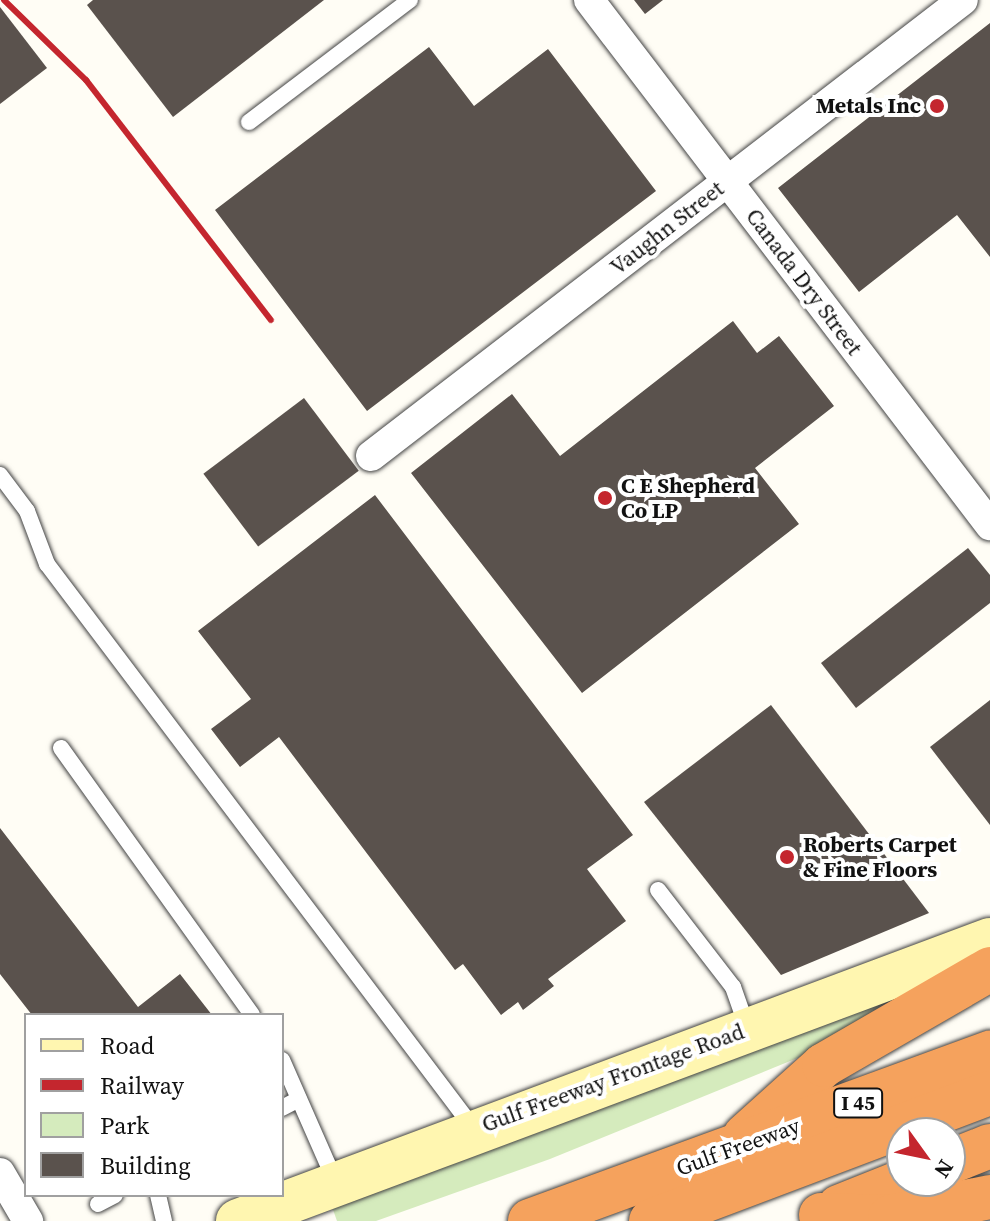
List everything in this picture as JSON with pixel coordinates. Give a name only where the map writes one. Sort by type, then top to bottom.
[{"type":"highway","points":[[726,1153],[824,1065],[990,969]]},
{"type":"highway","name":"Gulf Freeway","points":[[530,1221],[726,1153],[990,1053]]},
{"type":"highway","name":"Gulf Freeway","points":[[651,1221],[990,1093]]},
{"type":"highway","points":[[966,1156],[990,1146]]},
{"type":"highway","points":[[813,1218],[886,1188]]},
{"type":"highway","points":[[813,1218],[890,1217],[990,1197]]},
{"type":"main road","name":"Gulf Freeway Frontage Road","points":[[239,1220],[474,1129],[990,940]]},
{"type":"street","name":"Canada Dry Street","points":[[589,0],[990,525]]},
{"type":"street","name":"Vaughn Street","points":[[371,456],[963,0]]},
{"type":"street","points":[[0,1173],[28,1221]]},
{"type":"lane","points":[[249,122],[410,0]]},
{"type":"lane","points":[[0,475],[27,511],[47,564],[474,1129]]},
{"type":"lane","points":[[61,748],[251,1013]]},
{"type":"lane","points":[[658,890],[733,987],[747,1029]]},
{"type":"lane","points":[[284,1065],[335,1183]]},
{"type":"lane","points":[[284,1107],[299,1099]]},
{"type":"lane","points":[[98,1204],[111,1197]]},
{"type":"lane","points":[[158,1197],[164,1221]]},
{"type":"green space","points":[[954,974],[849,1037],[550,1159],[376,1221],[337,1221],[331,1204]]},
{"type":"building","points":[[93,0],[324,0],[173,117],[87,5]]},
{"type":"building","points":[[634,0],[663,0],[645,14]]},
{"type":"building","points":[[0,7],[47,68],[0,104]]},
{"type":"building","name":"Metals Inc","points":[[990,23],[990,257],[957,215],[859,292],[778,188]]},
{"type":"building","points":[[429,47],[474,106],[548,49],[656,191],[367,411],[215,210]]},
{"type":"building","name":"C E Shepherd Co LP","points":[[733,321],[757,353],[779,336],[834,406],[755,468],[799,524],[582,693],[411,473],[512,394],[560,456]]},
{"type":"building","points":[[304,398],[359,471],[258,547],[203,474]]},
{"type":"building","points":[[375,495],[633,835],[587,869],[626,921],[548,979],[554,986],[523,1010],[518,1002],[501,1015],[463,964],[455,970],[279,737],[240,767],[211,729],[251,699],[198,631]]},
{"type":"building","points":[[968,548],[990,575],[990,603],[856,708],[821,663]]},
{"type":"building","points":[[990,700],[990,825],[930,747]]},
{"type":"building","name":"Roberts Carpet & Fine Floors","points":[[771,705],[929,913],[781,975],[644,802]]},
{"type":"building","points":[[0,828],[138,1007],[180,974],[210,1013],[30,1013],[0,974]]},
{"type":"railway","points":[[4,0],[86,80],[271,320]]},
{"type":"place","name":"Metals Inc","points":[[937,106]]},
{"type":"place","name":"C E Shepherd Co LP","points":[[605,498]]},
{"type":"place","name":"Roberts Carpet & Fine Floors","points":[[787,857]]}]
